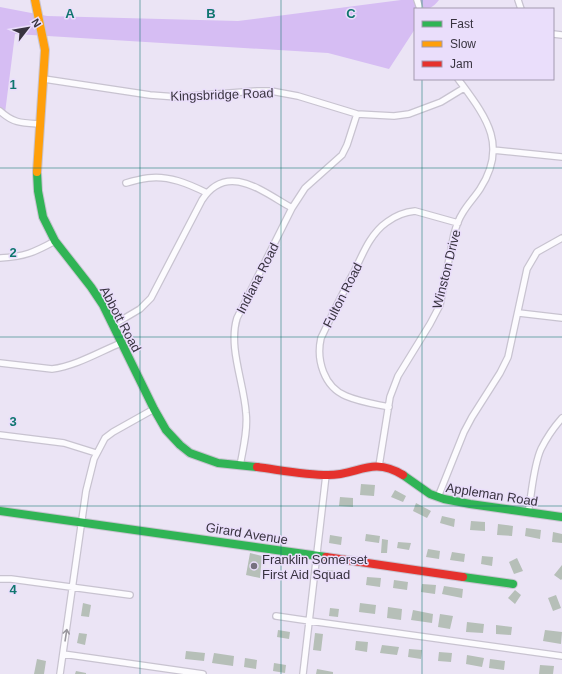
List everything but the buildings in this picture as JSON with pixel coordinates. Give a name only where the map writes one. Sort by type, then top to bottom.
[{"type":"street","name":"Abbott Road","points":[[35,0],[45,50],[37,175],[38,191],[43,217],[56,241],[103,305],[154,409],[166,430],[180,446],[190,453],[212,462],[326,475],[350,472],[367,466],[379,466]]},
{"type":"street","name":"Kingsbridge Road","points":[[44,79],[150,95],[177,96],[256,91],[277,92],[298,96],[357,114],[394,116],[409,114],[441,102],[464,88]]},
{"type":"street","name":"Winston Drive","points":[[379,466],[390,397],[398,376],[440,305],[454,234],[462,213],[480,190],[489,174],[493,150],[491,132],[485,118],[459,80]]},
{"type":"street","points":[[0,111],[8,118],[19,123],[41,124]]},
{"type":"street","name":"Indiana Road","points":[[240,466],[246,414],[233,334],[234,326],[292,208],[305,188],[342,154],[347,145],[357,114]]},
{"type":"street","points":[[493,150],[562,157]]},
{"type":"street","points":[[126,183],[149,178],[161,178],[180,182],[207,193]]},
{"type":"street","points":[[113,325],[140,309],[151,298],[207,193],[226,181],[231,180],[244,182],[292,208]]},
{"type":"street","name":"Fulton Road","points":[[389,407],[345,396],[335,389],[324,375],[320,362],[319,346],[321,338],[364,251],[374,235],[386,222],[396,216],[415,211],[458,223]]},
{"type":"street","points":[[438,497],[472,416],[500,373],[508,357],[519,313],[527,269],[533,257],[543,248],[562,238]]},
{"type":"street","points":[[0,258],[26,255],[56,241]]},
{"type":"street","points":[[519,313],[562,318]]},
{"type":"street","points":[[0,363],[52,369],[59,368],[121,343]]},
{"type":"street","points":[[60,674],[86,491],[96,453],[105,438],[154,409]]},
{"type":"street","points":[[528,513],[541,449],[551,430],[562,418]]},
{"type":"street","points":[[0,435],[64,443],[96,453]]},
{"type":"street","name":"Appleman Road","points":[[379,466],[395,470],[438,497],[461,503],[562,517]]},
{"type":"street","points":[[303,674],[326,475]]},
{"type":"street","name":"Girard Avenue","points":[[0,511],[185,536],[281,552],[513,584]]},
{"type":"street","points":[[0,579],[11,579],[130,595]]},
{"type":"street","points":[[276,616],[310,622],[562,656]]},
{"type":"street","points":[[63,654],[178,672],[203,674]]},
{"type":"shaded area","points":[[401,0],[439,0],[434,6],[428,8],[414,8],[414,31],[389,69],[328,53],[15,34],[5,113],[0,108],[0,7],[47,16],[238,21]]},
{"type":"traffic: fast","points":[[37,172],[38,191],[43,217],[55,241],[103,305],[154,409],[166,430],[190,453],[218,463],[257,467]]},
{"type":"traffic: fast","points":[[403,475],[430,494],[444,499],[562,517]]},
{"type":"traffic: fast","points":[[0,511],[326,557]]},
{"type":"traffic: fast","points":[[463,577],[513,584]]},
{"type":"traffic: slow","points":[[35,0],[45,50],[37,172]]},
{"type":"traffic: jam","points":[[257,467],[319,475],[339,474],[365,468],[382,467],[403,475]]},
{"type":"traffic: jam","points":[[326,557],[463,577]]},
{"type":"place","name":"Franklin Somerset First Aid Squad","points":[[254,566]]}]
